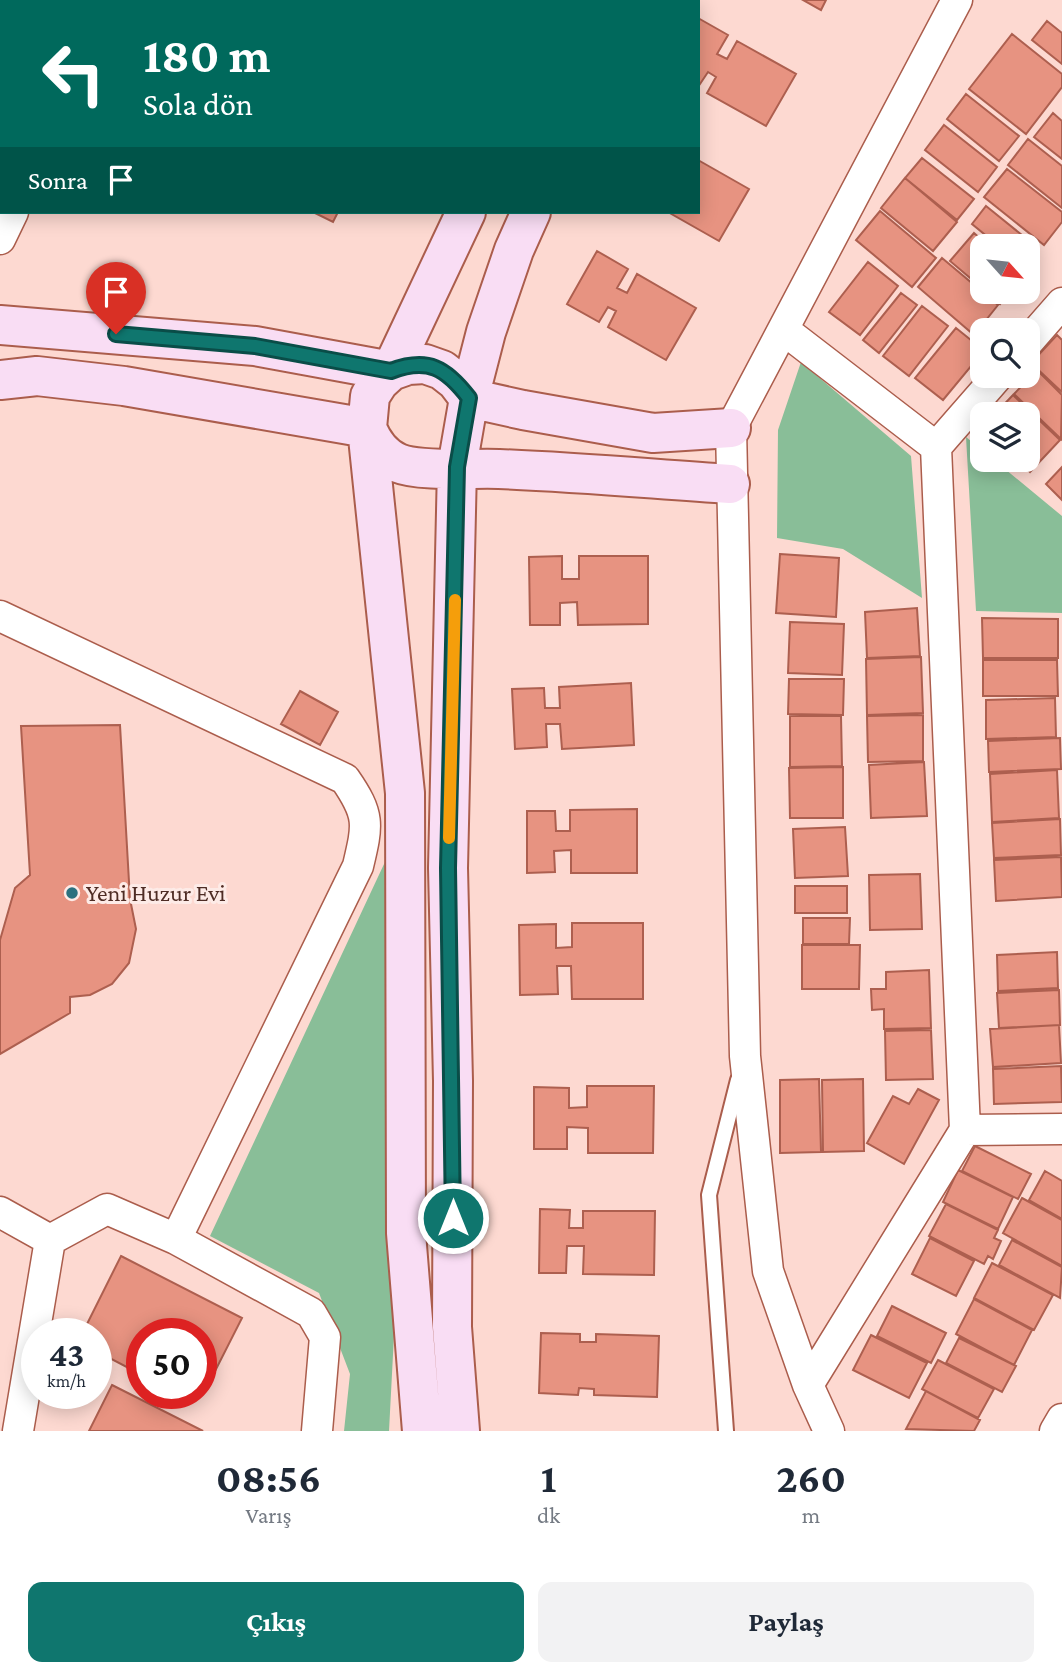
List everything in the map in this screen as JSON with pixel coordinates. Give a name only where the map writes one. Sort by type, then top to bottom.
[{"type":"main road","points":[[422,1431],[406,1233],[405,793],[367,428],[370,396],[391,371],[465,214]]},
{"type":"main road","points":[[460,1431],[453,1327],[453,1081],[448,868],[457,467],[469,398],[486,332],[514,250],[530,214]]},
{"type":"main road","points":[[279,351],[358,345],[397,330],[425,299]]},
{"type":"main road","points":[[0,325],[255,346],[391,371],[408,365],[425,364],[442,370],[469,398],[523,410],[653,433],[731,428]]},
{"type":"main road","points":[[486,332],[494,379],[523,410]]},
{"type":"main road","points":[[0,380],[37,376],[124,386],[367,428]]},
{"type":"main road","points":[[266,411],[328,439],[351,461],[359,469],[378,519]]},
{"type":"main road","points":[[367,428],[373,443],[398,463],[730,484]]},
{"type":"main road","points":[[456,522],[486,483],[510,469]]},
{"type":"street","points":[[829,1431],[808,1385],[768,1271],[745,1056],[730,484],[731,428],[957,0]]},
{"type":"street","points":[[0,239],[12,214]]},
{"type":"street","points":[[1040,328],[1062,303]]},
{"type":"street","points":[[784,330],[936,447]]},
{"type":"street","points":[[808,1385],[965,1130],[936,447],[988,388]]},
{"type":"street","points":[[0,616],[345,779],[362,803],[367,830],[358,866],[176,1239]]},
{"type":"street","points":[[965,1130],[1062,1129]]},
{"type":"street","points":[[50,1240],[107,1209],[176,1239],[312,1313],[325,1337],[317,1431]]},
{"type":"street","points":[[0,1212],[50,1240]]},
{"type":"street","points":[[18,1431],[50,1240]]},
{"type":"street","points":[[1055,1431],[1062,1419]]},
{"type":"lane","points":[[726,1431],[709,1195],[745,1056]]},
{"type":"green space","points":[[801,362],[911,456],[922,598],[843,549],[777,538],[778,430]]},
{"type":"green space","points":[[966,437],[970,440],[970,472],[1009,472],[1062,516],[1062,613],[976,611]]},
{"type":"green space","points":[[392,847],[398,1259],[389,1431],[344,1431],[350,1374],[319,1293],[210,1236]]},
{"type":"building","points":[[803,0],[826,0],[821,10]]},
{"type":"building","points":[[700,19],[728,35],[717,54],[727,59],[737,41],[796,74],[766,126],[707,93],[716,77],[708,72],[700,84]]},
{"type":"building","points":[[1047,21],[1062,33],[1062,64],[1032,40]]},
{"type":"building","points":[[1012,34],[1062,74],[1062,87],[1026,134],[969,89]]},
{"type":"building","points":[[966,94],[1019,136],[999,161],[947,119]]},
{"type":"building","points":[[1053,113],[1062,121],[1062,159],[1034,137]]},
{"type":"building","points":[[944,125],[997,167],[978,192],[925,150]]},
{"type":"building","points":[[1028,139],[1062,166],[1062,208],[1008,165]]},
{"type":"building","points":[[922,158],[974,199],[957,220],[905,178]]},
{"type":"building","points":[[700,161],[749,189],[719,241],[672,214],[700,214]]},
{"type":"building","points":[[1007,169],[1062,212],[1062,222],[1044,245],[1040,242],[1040,234],[1030,234],[984,197]]},
{"type":"building","points":[[905,178],[957,222],[933,251],[881,208]]},
{"type":"building","points":[[986,206],[1021,234],[984,234],[972,224]]},
{"type":"building","points":[[880,211],[936,258],[912,287],[856,240]]},
{"type":"building","points":[[317,214],[337,214],[333,222]]},
{"type":"building","points":[[970,238],[970,278],[950,261]]},
{"type":"building","points":[[597,251],[628,269],[617,288],[627,293],[637,274],[696,308],[666,360],[608,327],[616,311],[608,307],[599,322],[567,304]]},
{"type":"building","points":[[942,258],[970,282],[970,304],[998,305],[988,318],[970,318],[970,332],[918,287]]},
{"type":"building","points":[[868,262],[898,286],[860,335],[829,312]]},
{"type":"building","points":[[901,293],[917,305],[879,353],[863,340]]},
{"type":"building","points":[[922,306],[948,326],[909,376],[883,356]]},
{"type":"building","points":[[956,328],[970,339],[970,367],[943,400],[915,378]]},
{"type":"building","points":[[1057,335],[1062,340],[1062,392],[1040,371],[1040,353]]},
{"type":"building","points":[[1040,373],[1062,395],[1061,439],[1040,419],[1040,402],[1022,402],[1014,394],[1020,388],[1040,388]]},
{"type":"building","points":[[1013,395],[1020,402],[1006,402]]},
{"type":"building","points":[[1040,421],[1060,440],[1040,461]]},
{"type":"building","points":[[1062,467],[1062,500],[1046,484]]},
{"type":"building","points":[[780,554],[839,558],[836,617],[776,613]]},
{"type":"building","points":[[562,556],[562,579],[579,579],[579,556],[648,556],[648,624],[578,625],[577,602],[560,603],[560,625],[530,625],[529,557]]},
{"type":"building","points":[[917,608],[920,656],[867,658],[865,612]]},
{"type":"building","points":[[982,618],[1058,619],[1058,658],[983,658]]},
{"type":"building","points":[[790,622],[844,624],[842,675],[788,673]]},
{"type":"building","points":[[921,657],[923,713],[867,715],[866,659]]},
{"type":"building","points":[[983,660],[1057,660],[1058,696],[983,696]]},
{"type":"building","points":[[789,679],[844,679],[843,715],[788,714]]},
{"type":"building","points":[[631,683],[634,745],[562,749],[560,724],[546,724],[547,747],[515,749],[512,689],[544,688],[545,708],[560,708],[559,687]]},
{"type":"building","points":[[300,691],[338,712],[320,745],[281,724]]},
{"type":"building","points":[[1055,698],[1056,737],[986,739],[986,700]]},
{"type":"building","points":[[923,715],[923,761],[868,762],[867,716]]},
{"type":"building","points":[[790,716],[841,716],[842,766],[790,767]]},
{"type":"building","name":"Yeni Huzur Evi","points":[[120,725],[130,899],[136,929],[129,963],[112,984],[90,995],[70,997],[70,1013],[0,1054],[0,940],[15,888],[30,875],[21,726]]},
{"type":"building","points":[[1060,738],[1061,769],[989,772],[988,741]]},
{"type":"building","points":[[924,762],[927,816],[871,818],[869,765]]},
{"type":"building","points":[[843,767],[843,818],[790,818],[789,768]]},
{"type":"building","points":[[1057,770],[1059,818],[992,822],[990,774]]},
{"type":"building","points":[[637,809],[637,873],[571,873],[571,850],[554,851],[555,872],[527,873],[527,811],[555,811],[556,831],[570,831],[570,810]]},
{"type":"building","points":[[1060,819],[1061,855],[994,858],[992,823]]},
{"type":"building","points":[[845,827],[848,876],[795,878],[793,829]]},
{"type":"building","points":[[1061,857],[1062,897],[996,901],[994,860]]},
{"type":"building","points":[[920,874],[922,929],[870,930],[869,875]]},
{"type":"building","points":[[795,886],[847,886],[847,913],[795,913]]},
{"type":"building","points":[[803,918],[850,918],[849,944],[803,944]]},
{"type":"building","points":[[572,923],[643,923],[643,999],[572,999],[571,966],[557,966],[558,994],[520,995],[519,925],[556,924],[556,948],[572,947]]},
{"type":"building","points":[[802,945],[860,945],[859,989],[802,989]]},
{"type":"building","points":[[1057,952],[1058,988],[998,991],[997,955]]},
{"type":"building","points":[[929,970],[931,1028],[884,1029],[884,1009],[872,1010],[871,989],[886,989],[886,972]]},
{"type":"building","points":[[1059,990],[1060,1025],[999,1028],[997,993]]},
{"type":"building","points":[[1059,1025],[1061,1063],[993,1067],[990,1029]]},
{"type":"building","points":[[931,1030],[933,1079],[886,1080],[885,1031]]},
{"type":"building","points":[[1061,1066],[1062,1102],[994,1104],[993,1069]]},
{"type":"building","points":[[819,1079],[821,1152],[780,1153],[780,1080]]},
{"type":"building","points":[[863,1079],[864,1151],[823,1152],[822,1080]]},
{"type":"building","points":[[587,1086],[654,1086],[653,1153],[588,1153],[588,1128],[567,1127],[567,1149],[534,1149],[534,1087],[569,1088],[569,1108],[587,1107]]},
{"type":"building","points":[[918,1089],[939,1100],[904,1164],[867,1143],[893,1096],[909,1104]]},
{"type":"building","points":[[975,1146],[1031,1174],[1018,1199],[962,1171]]},
{"type":"building","points":[[958,1170],[1013,1197],[998,1229],[943,1202]]},
{"type":"building","points":[[1045,1171],[1062,1181],[1062,1219],[1029,1200]]},
{"type":"building","points":[[1022,1198],[1062,1220],[1062,1266],[1003,1233]]},
{"type":"building","points":[[946,1204],[998,1230],[994,1238],[1001,1241],[993,1259],[988,1256],[984,1264],[929,1236]]},
{"type":"building","points":[[540,1209],[570,1210],[569,1228],[583,1228],[583,1211],[655,1211],[654,1275],[583,1274],[584,1246],[567,1246],[566,1273],[539,1273]]},
{"type":"building","points":[[930,1238],[974,1261],[956,1296],[912,1274]]},
{"type":"building","points":[[1012,1240],[1062,1267],[1060,1298],[999,1265]]},
{"type":"building","points":[[121,1256],[242,1318],[217,1367],[217,1318],[126,1318],[126,1367],[112,1359],[112,1318],[90,1318]]},
{"type":"building","points":[[992,1263],[1053,1295],[1034,1330],[974,1298]]},
{"type":"building","points":[[974,1299],[1032,1330],[1014,1365],[956,1334]]},
{"type":"building","points":[[892,1306],[946,1333],[931,1363],[877,1336]]},
{"type":"building","points":[[541,1333],[580,1334],[580,1342],[596,1342],[596,1334],[659,1336],[657,1397],[594,1395],[594,1389],[579,1388],[578,1395],[539,1393]]},
{"type":"building","points":[[871,1335],[927,1363],[909,1398],[853,1370]]},
{"type":"building","points":[[959,1338],[1016,1366],[1002,1392],[946,1363]]},
{"type":"building","points":[[938,1360],[994,1389],[978,1418],[922,1389]]},
{"type":"building","points":[[112,1385],[126,1392],[126,1409],[159,1409],[203,1431],[89,1431],[100,1409],[112,1409]]},
{"type":"building","points":[[926,1391],[980,1420],[974,1431],[906,1429]]},
{"type":"slow traffic","points":[[449,838],[455,600]]},
{"type":"place","name":"Yeni Huzur Evi","points":[[72,893]]},
{"type":"route","points":[[116,334],[255,346],[391,371],[408,365],[425,364],[442,370],[456,381],[469,398],[457,467],[448,868],[453,1218]]}]
